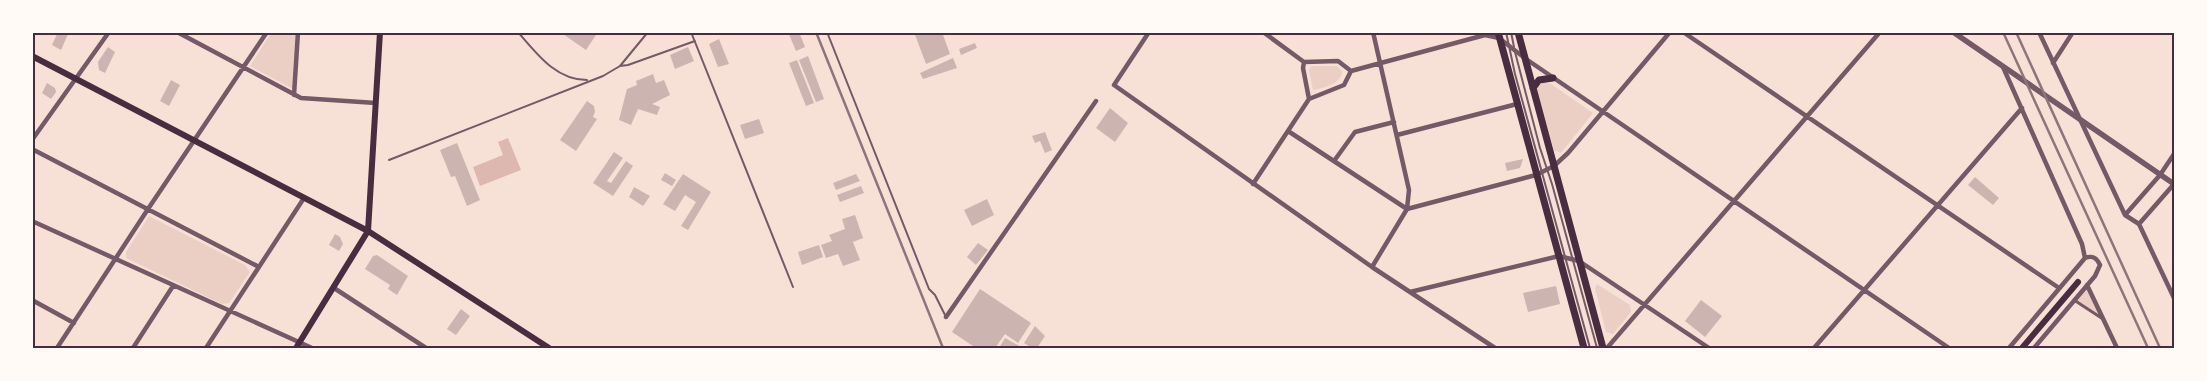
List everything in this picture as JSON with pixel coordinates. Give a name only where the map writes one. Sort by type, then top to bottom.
[{"type":"main road","points":[[298,346],[368,231],[380,32]]},
{"type":"main road","points":[[1518,32],[1533,88],[1550,168],[1603,348]]},
{"type":"main road","points":[[1498,35],[1562,256],[1584,348]]},
{"type":"main road","points":[[32,56],[368,231],[549,348]]},
{"type":"main road","points":[[1533,88],[1540,80],[1553,78]]},
{"type":"main road","points":[[2022,348],[2078,282]]},
{"type":"street","points":[[32,140],[109,32]]},
{"type":"street","points":[[177,32],[186,34],[244,69],[301,98],[376,103]]},
{"type":"street","points":[[58,348],[148,209],[244,69],[267,32]]},
{"type":"street","points":[[294,95],[298,32]]},
{"type":"street","points":[[1149,32],[1114,85],[1372,267],[1495,348]]},
{"type":"street","points":[[1263,32],[1304,62],[1338,61],[1351,71]]},
{"type":"street","points":[[1372,32],[1409,190],[1407,209],[1372,267]]},
{"type":"street","points":[[1288,130],[1407,209],[1539,174],[1550,168],[1568,154],[1670,32]]},
{"type":"street","points":[[1683,32],[2059,288]]},
{"type":"street","points":[[1607,348],[1646,306],[1880,32]]},
{"type":"street","points":[[1953,32],[2174,184],[2139,224]]},
{"type":"street","points":[[2039,32],[2125,215],[2139,224],[2174,298]]},
{"type":"street","points":[[2053,63],[2074,32]]},
{"type":"street","points":[[1253,184],[1309,99],[1344,85],[1351,71],[1485,35],[1498,35],[1509,46],[1553,78],[1949,348]]},
{"type":"street","points":[[1304,62],[1303,68],[1309,99]]},
{"type":"street","points":[[2003,67],[2082,244],[2085,258]]},
{"type":"street","points":[[946,317],[1096,101]]},
{"type":"street","points":[[1397,135],[1517,104]]},
{"type":"street","points":[[1814,348],[2022,108]]},
{"type":"street","points":[[1334,160],[1355,132],[1394,122]]},
{"type":"street","points":[[32,149],[259,267]]},
{"type":"street","points":[[2125,215],[2160,175],[2174,154]]},
{"type":"street","points":[[206,348],[304,198]]},
{"type":"street","points":[[32,221],[230,311],[298,346],[312,348]]},
{"type":"street","points":[[1410,292],[1562,256],[1576,260],[1709,348]]},
{"type":"street","points":[[2009,348],[2085,258],[2093,257],[2097,259],[2100,265],[2098,271],[2034,348]]},
{"type":"street","points":[[2087,285],[2117,348]]},
{"type":"street","points":[[133,348],[173,286]]},
{"type":"street","points":[[334,288],[426,348]]},
{"type":"street","points":[[32,300],[74,323]]},
{"type":"street","points":[[2074,300],[2104,320]]},
{"type":"lane","points":[[518,32],[546,63],[558,73],[569,78],[589,80]]},
{"type":"lane","points":[[390,160],[602,76],[620,66],[648,32]]},
{"type":"lane","points":[[691,32],[793,287]]},
{"type":"lane","points":[[827,32],[929,288],[935,295],[946,317]]},
{"type":"lane","points":[[1506,32],[1539,174]]},
{"type":"lane","points":[[1511,32],[1528,106],[1550,168]]},
{"type":"lane","points":[[620,66],[628,65],[695,41]]},
{"type":"lane","points":[[1562,256],[1590,348]]},
{"type":"lane","points":[[1576,260],[1597,348]]},
{"type":"shaded area","points":[[271,33],[297,33],[293,89],[250,66]]},
{"type":"shaded area","points":[[1311,66],[1337,66],[1342,71],[1339,79],[1332,85],[1313,90],[1309,70]]},
{"type":"shaded area","points":[[1543,82],[1551,84],[1593,113],[1561,153],[1554,150],[1537,89]]},
{"type":"shaded area","points":[[508,138],[521,170],[480,186],[473,167],[503,155],[498,142]]},
{"type":"shaded area","points":[[149,216],[245,265],[250,272],[229,303],[222,304],[126,258],[126,252]]},
{"type":"shaded area","points":[[1597,284],[1630,305],[1631,312],[1613,334],[1606,332],[1595,288]]},
{"type":"shaded area","points":[[2087,286],[2102,318],[2075,300]]},
{"type":"building","points":[[58,32],[69,32],[61,50],[52,45]]},
{"type":"building","points":[[560,32],[598,32],[586,50]]},
{"type":"building","points":[[788,32],[799,32],[805,47],[796,51]]},
{"type":"building","points":[[914,32],[942,32],[950,54],[926,64]]},
{"type":"building","points":[[719,39],[729,64],[718,67],[709,44]]},
{"type":"building","points":[[975,43],[977,48],[961,55],[959,49]]},
{"type":"building","points":[[108,47],[115,52],[105,73],[99,70],[98,62]]},
{"type":"building","points":[[688,47],[694,61],[675,69],[670,55]]},
{"type":"building","points":[[808,56],[824,99],[816,102],[799,60]]},
{"type":"building","points":[[953,58],[957,68],[923,79],[920,73]]},
{"type":"building","points":[[797,60],[814,103],[806,106],[789,63]]},
{"type":"building","points":[[653,74],[656,83],[664,80],[670,95],[652,104],[660,107],[657,115],[638,109],[631,125],[619,120],[627,89],[637,85],[636,81]]},
{"type":"building","points":[[171,80],[180,85],[169,106],[160,101]]},
{"type":"building","points":[[47,83],[55,88],[56,92],[51,99],[42,93]]},
{"type":"building","points":[[587,101],[594,106],[595,112],[593,117],[597,119],[576,151],[560,140]]},
{"type":"building","points":[[1110,108],[1128,123],[1115,142],[1096,128]]},
{"type":"building","points":[[759,119],[764,133],[745,139],[740,125]]},
{"type":"building","points":[[1045,132],[1052,150],[1045,153],[1040,141],[1035,143],[1032,136]]},
{"type":"building","points":[[457,143],[480,200],[467,206],[455,176],[451,177],[440,150]]},
{"type":"building","points":[[614,152],[623,158],[607,181],[611,183],[626,161],[633,166],[613,196],[593,183]]},
{"type":"building","points":[[1523,159],[1520,168],[1507,171],[1505,163]]},
{"type":"building","points":[[665,173],[676,180],[672,186],[661,180]]},
{"type":"building","points":[[683,174],[711,192],[688,230],[681,226],[696,202],[685,195],[675,211],[663,204]]},
{"type":"building","points":[[856,174],[860,181],[836,190],[833,183]]},
{"type":"building","points":[[1975,177],[1999,198],[1993,205],[1968,185]]},
{"type":"building","points":[[861,186],[864,193],[840,202],[837,195]]},
{"type":"building","points":[[634,187],[650,196],[643,206],[629,197]]},
{"type":"building","points":[[987,199],[994,215],[972,226],[964,210]]},
{"type":"building","points":[[855,215],[863,238],[853,242],[860,260],[843,266],[838,254],[826,258],[821,245],[832,241],[829,235],[845,229],[842,219]]},
{"type":"building","points":[[335,234],[340,237],[343,244],[339,251],[329,245]]},
{"type":"building","points":[[978,243],[988,250],[976,265],[967,257]]},
{"type":"building","points":[[819,245],[823,257],[802,265],[798,252]]},
{"type":"building","points":[[377,255],[408,276],[397,295],[388,289],[390,285],[365,269],[373,256]]},
{"type":"building","points":[[1556,286],[1560,304],[1528,312],[1523,293]]},
{"type":"building","points":[[980,289],[1031,323],[1018,343],[1005,334],[995,348],[976,348],[952,332]]},
{"type":"building","points":[[1701,300],[1722,316],[1705,337],[1685,321]]},
{"type":"building","points":[[461,309],[470,316],[456,335],[447,329]]},
{"type":"building","points":[[1035,326],[1045,336],[1037,348],[1032,348],[1024,343]]},
{"type":"building","points":[[1005,338],[1023,348],[999,348]]},
{"type":"railway","points":[[816,32],[943,348]]},
{"type":"railway","points":[[2003,32],[2148,348]]},
{"type":"railway","points":[[2016,32],[2160,348]]}]
